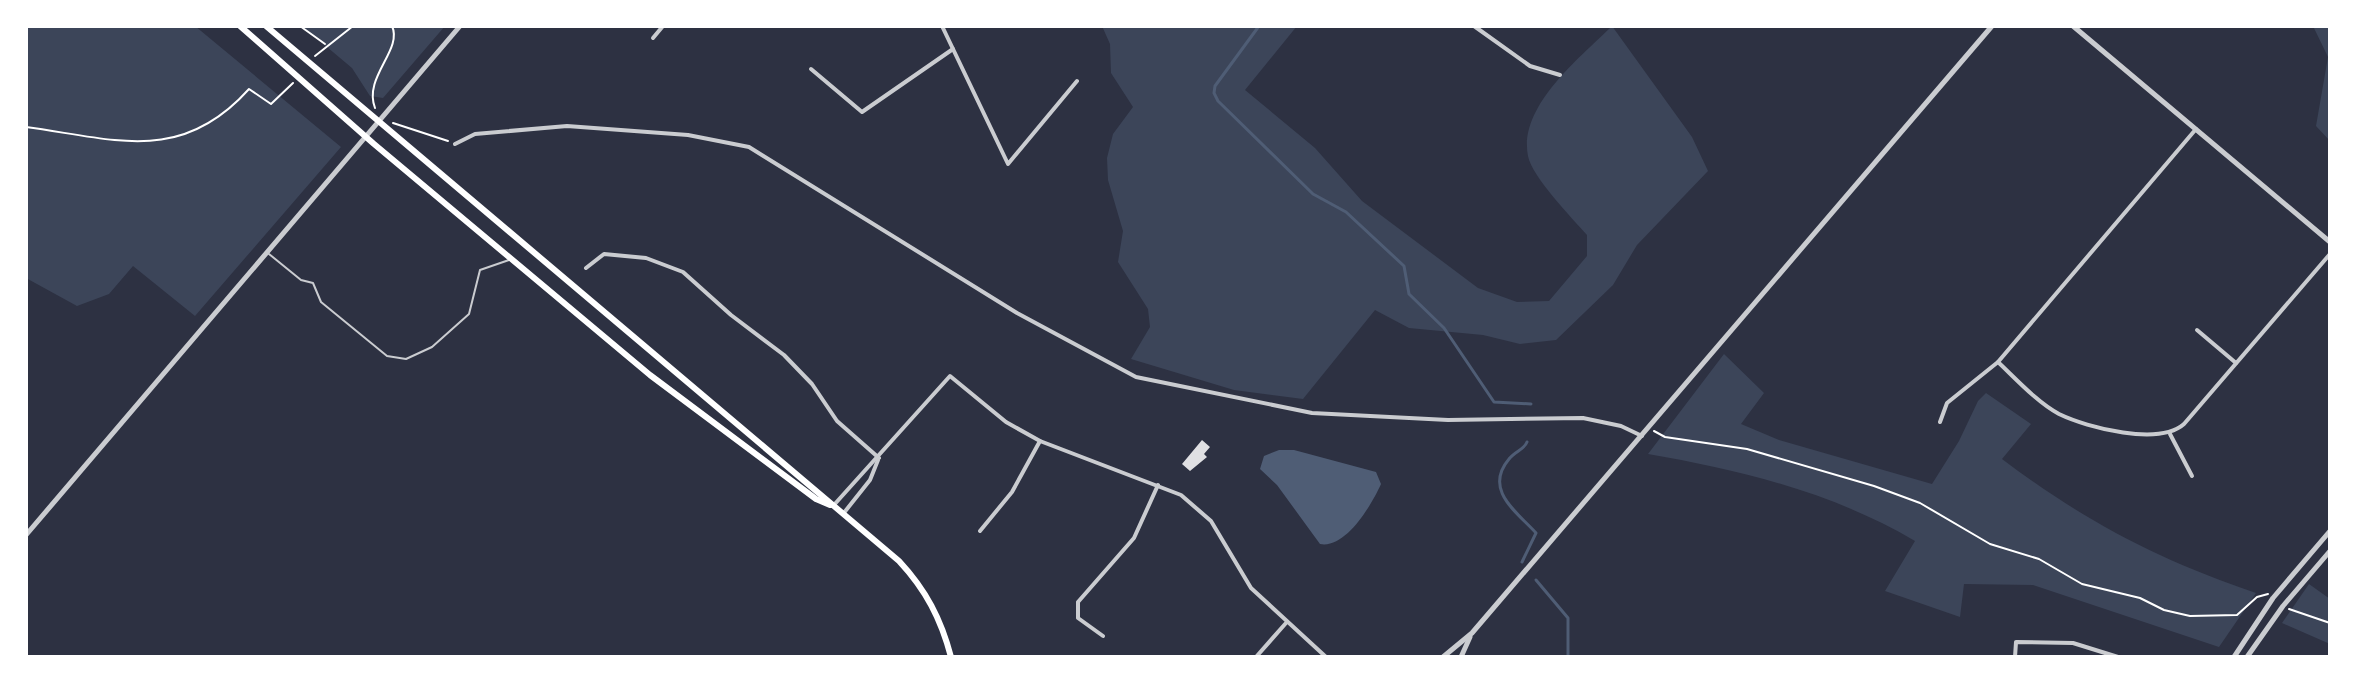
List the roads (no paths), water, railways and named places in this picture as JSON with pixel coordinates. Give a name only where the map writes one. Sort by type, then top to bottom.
[{"type":"main road","points":[[240,26],[366,137],[650,375],[816,499],[833,506]]},
{"type":"main road","points":[[266,26],[914,577],[943,626],[951,657]]},
{"type":"street","points":[[26,535],[460,26]]},
{"type":"street","points":[[653,38],[663,26]]},
{"type":"street","points":[[942,26],[1008,164],[1077,81]]},
{"type":"street","points":[[1474,26],[1530,66],[1560,75]]},
{"type":"street","points":[[1443,657],[1472,633],[1992,26]]},
{"type":"street","points":[[2073,26],[2330,242]]},
{"type":"street","points":[[811,69],[862,112],[953,49]]},
{"type":"street","points":[[455,144],[475,134],[567,126],[688,135],[749,147],[1017,313],[1136,377],[1312,413],[1448,420],[1573,418],[1621,426],[1642,436]]},
{"type":"street","points":[[1940,422],[1950,400],[1998,362],[2196,129]]},
{"type":"street","points":[[586,268],[604,254],[646,258],[683,272],[731,315],[784,355],[812,384],[837,421],[879,458]]},
{"type":"street","points":[[1998,362],[2061,415],[2134,434],[2170,434],[2184,424],[2330,254]]},
{"type":"street","points":[[2197,330],[2236,363]]},
{"type":"street","points":[[833,506],[950,376],[1006,422],[1040,441],[1181,495],[1211,521],[1251,588],[1326,657]]},
{"type":"street","points":[[2170,434],[2192,476]]},
{"type":"street","points":[[980,531],[1012,492],[1040,441]]},
{"type":"street","points":[[843,514],[870,480],[879,458]]},
{"type":"street","points":[[1103,636],[1078,618],[1078,602],[1134,538],[1158,485]]},
{"type":"street","points":[[2234,657],[2273,598],[2330,531]]},
{"type":"street","points":[[2247,657],[2283,606],[2330,551]]},
{"type":"street","points":[[1256,657],[1286,623]]},
{"type":"street","points":[[1461,657],[1472,633]]},
{"type":"street","points":[[2015,657],[2016,642],[2073,643],[2118,657]]},
{"type":"lane","points":[[268,253],[301,280],[313,283],[321,302],[387,356],[406,359],[432,347],[469,314],[480,270],[512,259]]},
{"type":"waterway","points":[[1259,26],[1215,86],[1218,101],[1313,194],[1346,212],[1404,266],[1409,294],[1444,328],[1494,402],[1531,404]]},
{"type":"waterway","points":[[1522,562],[1536,533],[1512,509],[1501,490],[1500,481],[1509,459],[1527,442]]},
{"type":"waterway","points":[[1536,580],[1568,618],[1568,657]]}]
